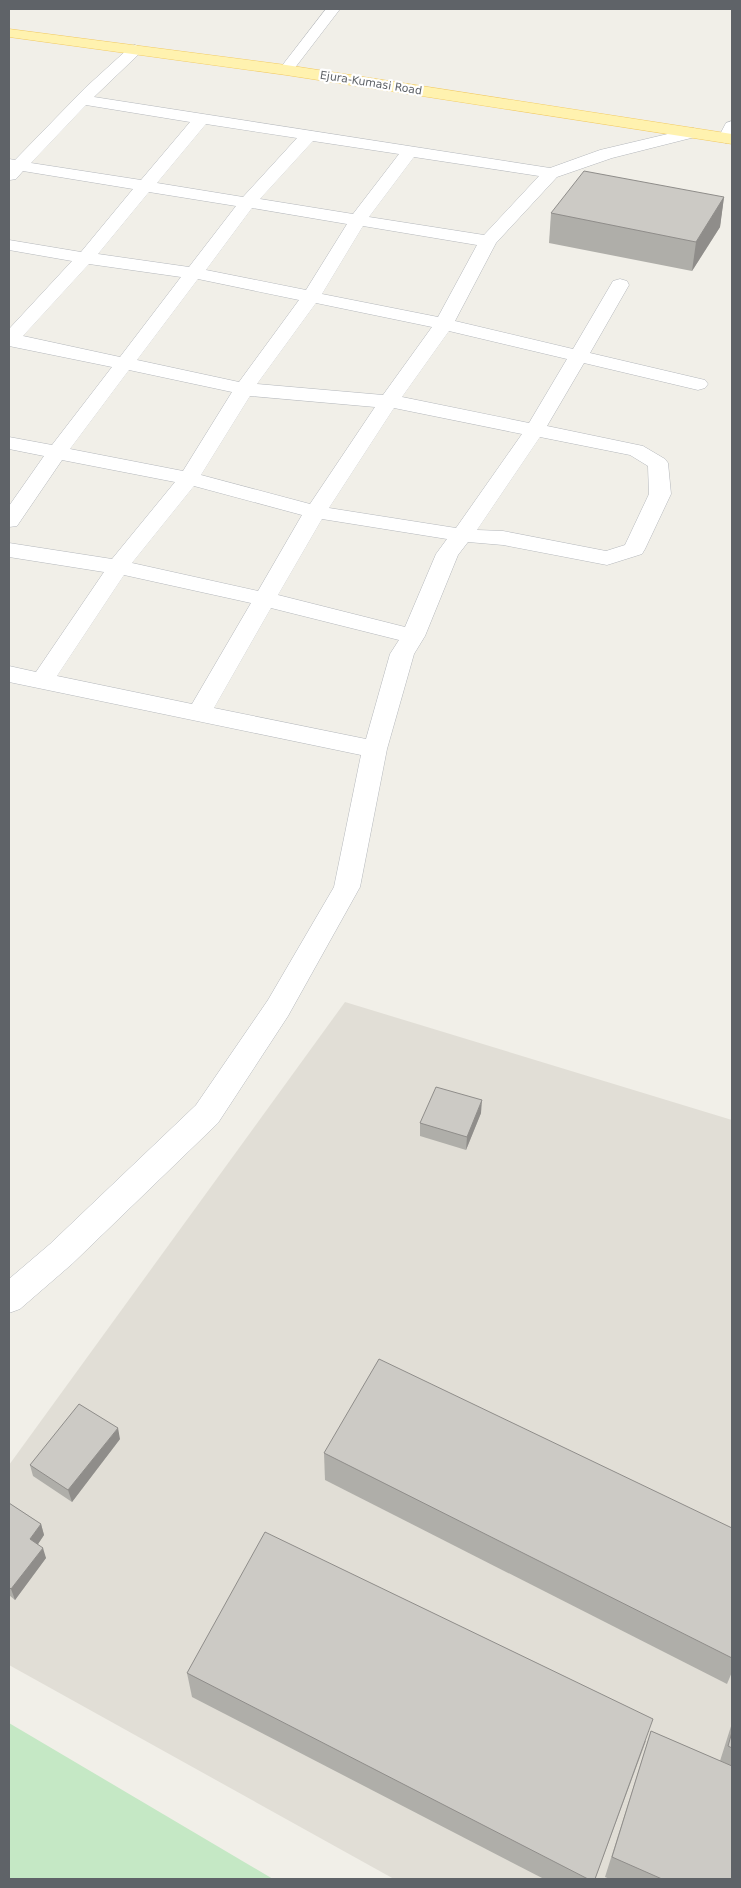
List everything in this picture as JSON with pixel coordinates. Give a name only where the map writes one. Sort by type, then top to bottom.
[{"type":"main road","name":"Ejura-Kumasi Road","points":[[9,33],[286,70],[693,133],[730,134]]},
{"type":"street","points":[[286,70],[333,9]]},
{"type":"street","points":[[12,168],[135,50]]},
{"type":"street","points":[[83,100],[551,173],[606,154],[693,133]]},
{"type":"street","points":[[9,339],[85,258],[143,186],[202,118]]},
{"type":"street","points":[[9,521],[58,452],[247,203],[309,135]]},
{"type":"street","points":[[42,680],[118,567],[189,478],[244,388],[311,297],[358,220],[410,151]]},
{"type":"street","points":[[12,168],[143,186],[488,241]]},
{"type":"street","points":[[199,713],[314,512],[444,324],[488,241],[551,173]]},
{"type":"street","points":[[9,245],[85,258],[196,272],[444,324],[698,384]]},
{"type":"street","points":[[9,1299],[61,1254],[207,1114],[267,1025],[347,887],[375,749],[402,654],[413,636],[447,554],[535,430],[620,285]]},
{"type":"street","points":[[9,339],[244,388],[389,402],[636,450],[658,463],[660,494],[634,549],[607,558],[503,538],[462,535],[314,512],[189,478],[9,443]]},
{"type":"street","points":[[9,550],[118,567],[265,598],[413,636]]},
{"type":"street","points":[[9,674],[375,749]]},
{"type":"shaded area","points":[[345,1002],[732,1120],[732,1879],[394,1879],[9,1665],[9,1465]]},
{"type":"green space","points":[[9,1723],[273,1879],[9,1879]]},
{"type":"building","points":[[584,171],[724,197],[696,242],[551,213]]},
{"type":"building","points":[[436,1087],[482,1100],[467,1137],[420,1123]]},
{"type":"building","points":[[379,1359],[732,1528],[732,1658],[324,1453]]},
{"type":"building","points":[[79,1404],[118,1428],[68,1490],[30,1465]]},
{"type":"building","points":[[9,1503],[41,1524],[30,1539],[43,1548],[11,1589],[9,1587]]},
{"type":"building","points":[[265,1532],[653,1719],[595,1879],[588,1879],[187,1673]]},
{"type":"building","points":[[651,1731],[732,1766],[732,1879],[662,1879],[612,1857]]},
{"type":"building","points":[[732,1732],[732,1748],[728,1746]]}]
